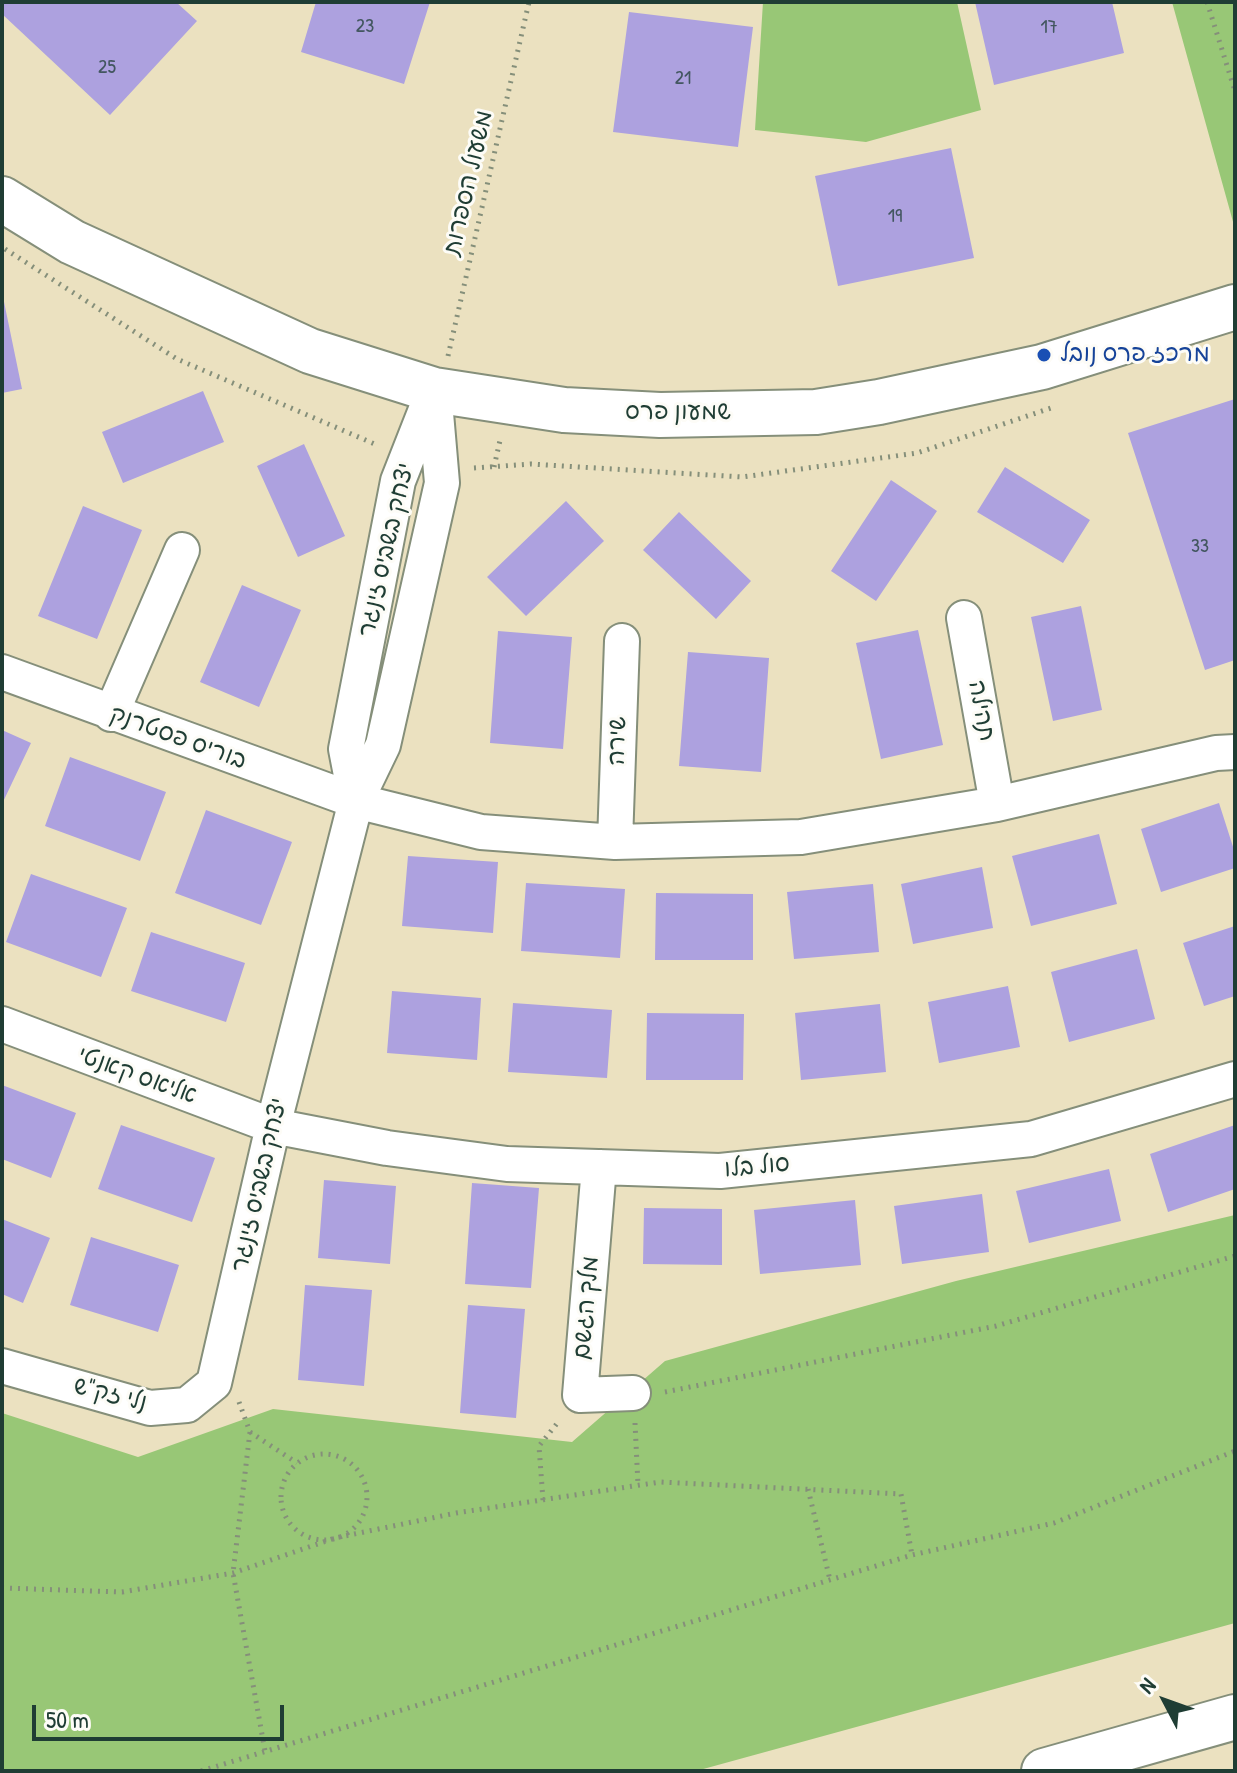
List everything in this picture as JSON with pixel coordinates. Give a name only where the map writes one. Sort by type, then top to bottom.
[{"type":"main road","name":"שמעון פרס","points":[[2,167],[132,271]]},
{"type":"main road","name":"שמעון פרס","points":[[2,199],[72,242],[310,351],[592,412],[660,415],[816,412],[981,383],[1235,307]]},
{"type":"main road","points":[[1044,1771],[1235,1717]]},
{"type":"street","name":"יצחק בשביס זינגר","points":[[217,1367],[273,1126],[356,801],[346,749],[398,481],[439,381]]},
{"type":"street","points":[[111,714],[182,550]]},
{"type":"street","name":"תהילה","points":[[964,618],[997,804]]},
{"type":"street","name":"שירה","points":[[615,842],[622,641]]},
{"type":"street","name":"בוריס פסטרנק","points":[[2,672],[356,801]]},
{"type":"street","points":[[356,801],[481,832],[615,842],[801,837],[997,804],[1216,753],[1235,752]]},
{"type":"street","name":"אליאס קאנטי","points":[[2,1024],[273,1126]]},
{"type":"street","name":"סול בלו","points":[[273,1126],[387,1148],[507,1164],[720,1171],[1031,1139],[1235,1079]]},
{"type":"street","name":"מלך הגשם","points":[[599,1167],[580,1395],[633,1393]]},
{"type":"street","name":"נלי זק\"ש","points":[[2,1366],[150,1408],[187,1405],[217,1367]]},
{"type":"path","name":"משעול הספרות","points":[[439,381],[529,2]]},
{"type":"path","points":[[1207,2],[1235,91]]},
{"type":"path","points":[[638,1486],[633,1393],[678,1392],[996,1326],[1235,1256]]},
{"type":"path","points":[[217,1367],[250,1432],[297,1463]]},
{"type":"path","points":[[543,1500],[539,1446],[580,1395]]},
{"type":"path","points":[[250,1432],[233,1573],[265,1751]]},
{"type":"path","points":[[201,1771],[912,1555],[1054,1523],[1235,1451]]},
{"type":"path","points":[[2,1588],[122,1592],[233,1573],[335,1538],[347,1533],[364,1512],[367,1498],[359,1472],[350,1462],[324,1454],[297,1463],[287,1474],[282,1488],[285,1516],[306,1536],[335,1538],[660,1482],[901,1494],[912,1555]]},
{"type":"path","points":[[808,1489],[830,1580]]},
{"type":"green space","points":[[763,2],[957,2],[981,110],[866,142],[755,130]]},
{"type":"green space","points":[[1172,2],[1235,2],[1235,229]]},
{"type":"green space","points":[[1235,1215],[1235,1623],[696,1771],[2,1771],[2,1413],[138,1457],[273,1409],[572,1442],[665,1361],[956,1281]]},
{"type":"building","points":[[2,2],[176,2],[197,21],[110,115],[2,14]]},
{"type":"building","points":[[316,2],[430,2],[404,84],[301,52]]},
{"type":"building","points":[[975,2],[1112,2],[1124,53],[994,85]]},
{"type":"building","points":[[629,12],[753,27],[738,147],[613,132]]},
{"type":"building","points":[[951,148],[974,258],[838,286],[815,176]]},
{"type":"building","points":[[2,292],[22,389],[2,393]]},
{"type":"building","points":[[203,391],[224,442],[123,483],[102,432]]},
{"type":"building","points":[[1235,399],[1235,660],[1205,670],[1128,433]]},
{"type":"building","points":[[304,444],[345,536],[298,557],[257,466]]},
{"type":"building","points":[[1005,467],[1090,520],[1063,563],[977,512]]},
{"type":"building","points":[[891,480],[937,511],[876,601],[831,571]]},
{"type":"building","points":[[566,501],[604,541],[526,616],[487,577]]},
{"type":"building","points":[[83,506],[142,530],[97,639],[38,616]]},
{"type":"building","points":[[679,512],[751,581],[716,619],[643,550]]},
{"type":"building","points":[[242,585],[301,610],[259,707],[200,682]]},
{"type":"building","points":[[1081,606],[1102,710],[1053,721],[1031,617]]},
{"type":"building","points":[[918,630],[943,745],[881,759],[856,643]]},
{"type":"building","points":[[498,631],[572,637],[563,749],[490,743]]},
{"type":"building","points":[[688,652],[769,658],[761,772],[679,766]]},
{"type":"building","points":[[2,730],[31,743],[2,804]]},
{"type":"building","points":[[70,757],[166,792],[140,861],[45,826]]},
{"type":"building","points":[[1219,803],[1235,853],[1235,868],[1161,892],[1141,829]]},
{"type":"building","points":[[206,810],[292,842],[261,925],[175,893]]},
{"type":"building","points":[[1099,834],[1117,904],[1031,926],[1012,856]]},
{"type":"building","points":[[408,856],[498,862],[493,933],[402,926]]},
{"type":"building","points":[[982,867],[993,928],[913,944],[901,884]]},
{"type":"building","points":[[31,874],[127,908],[101,977],[6,942]]},
{"type":"building","points":[[526,883],[625,889],[620,958],[521,951]]},
{"type":"building","points":[[873,884],[879,952],[794,959],[787,892]]},
{"type":"building","points":[[656,893],[753,894],[753,960],[655,960]]},
{"type":"building","points":[[1235,926],[1235,996],[1204,1006],[1183,943]]},
{"type":"building","points":[[151,932],[245,963],[226,1022],[131,991]]},
{"type":"building","points":[[1137,949],[1155,1019],[1069,1042],[1051,972]]},
{"type":"building","points":[[1008,986],[1020,1047],[939,1063],[928,1002]]},
{"type":"building","points":[[392,991],[481,998],[477,1060],[387,1053]]},
{"type":"building","points":[[513,1003],[612,1010],[607,1078],[508,1072]]},
{"type":"building","points":[[880,1004],[886,1072],[801,1080],[795,1013]]},
{"type":"building","points":[[647,1013],[744,1014],[743,1080],[646,1080]]},
{"type":"building","points":[[2,1085],[76,1113],[51,1178],[2,1159]]},
{"type":"building","points":[[121,1125],[215,1158],[192,1222],[98,1189]]},
{"type":"building","points":[[1235,1125],[1235,1189],[1168,1212],[1150,1154]]},
{"type":"building","points":[[1109,1169],[1121,1221],[1029,1243],[1016,1191]]},
{"type":"building","points":[[324,1180],[396,1186],[390,1264],[318,1258]]},
{"type":"building","points":[[472,1183],[539,1188],[531,1288],[465,1284]]},
{"type":"building","points":[[982,1194],[989,1252],[902,1264],[894,1206]]},
{"type":"building","points":[[855,1200],[861,1265],[760,1274],[754,1210]]},
{"type":"building","points":[[644,1208],[722,1209],[722,1265],[643,1264]]},
{"type":"building","points":[[2,1219],[50,1238],[23,1303],[2,1294]]},
{"type":"building","points":[[91,1237],[179,1265],[158,1332],[70,1305]]},
{"type":"building","points":[[305,1285],[372,1290],[364,1386],[298,1380]]},
{"type":"building","points":[[468,1305],[525,1309],[516,1418],[460,1413]]},
{"type":"place","name":"מרכז פרס נובל","points":[[1044,355]]}]
